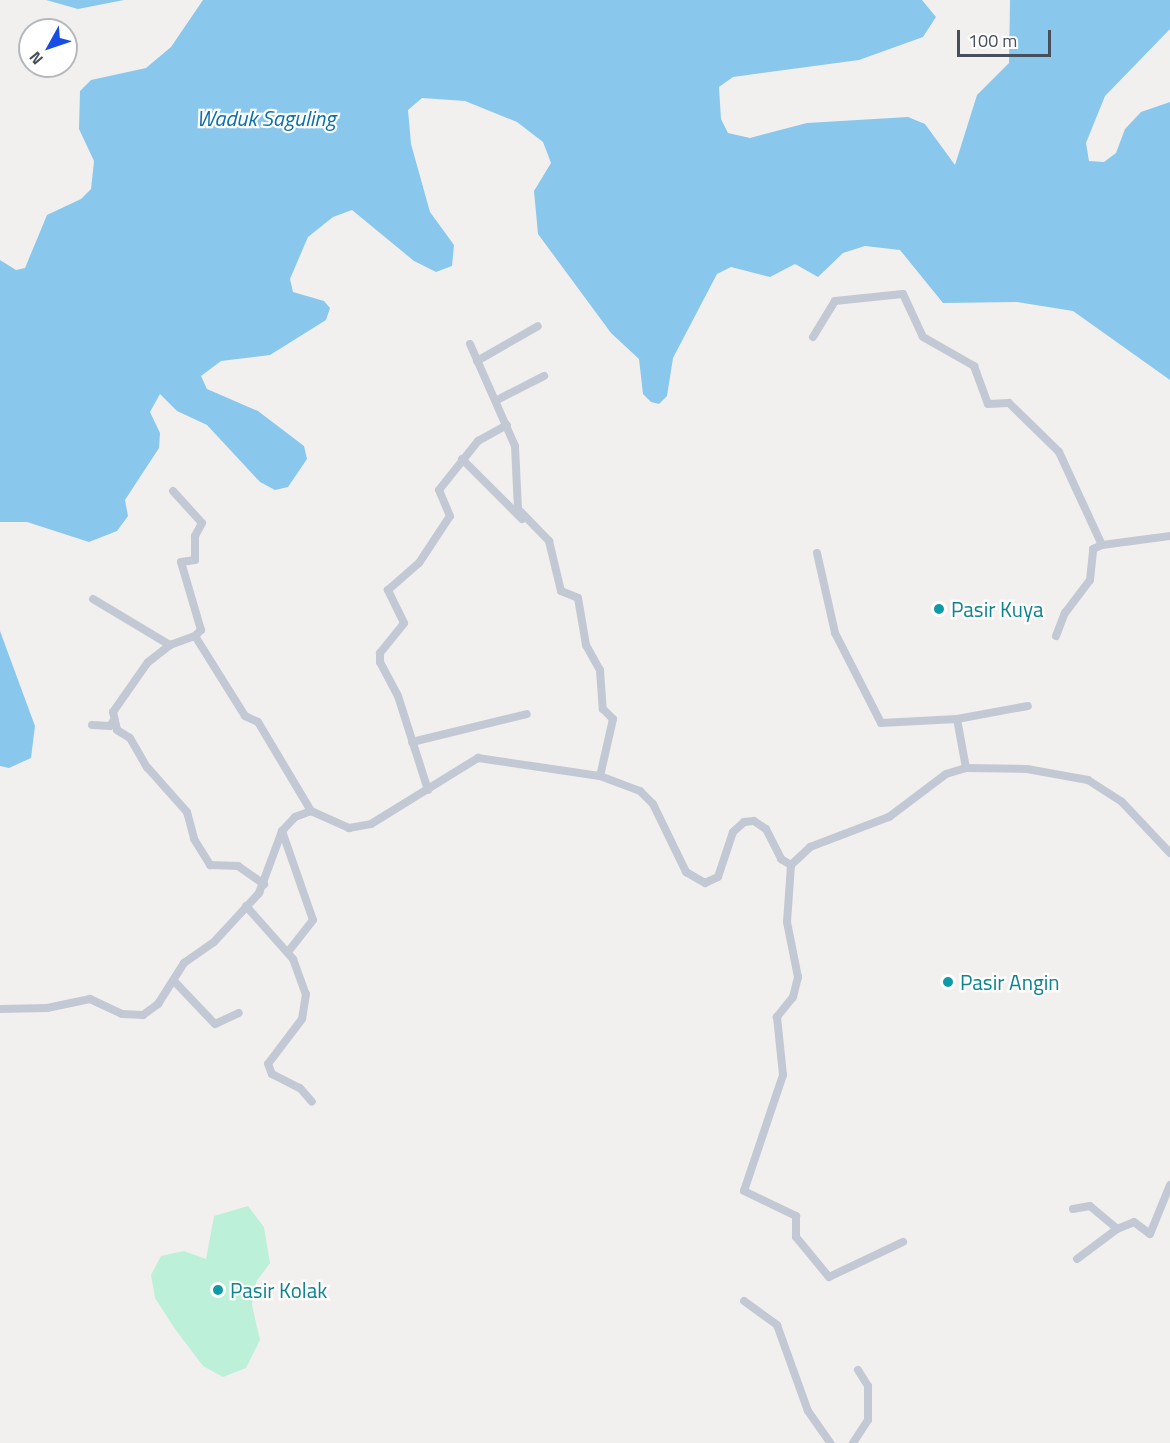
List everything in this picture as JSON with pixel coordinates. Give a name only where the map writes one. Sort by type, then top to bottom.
[{"type":"street","points":[[813,338],[835,301],[903,294],[923,337],[974,366],[988,405],[1009,403],[1059,452],[1102,545]]},
{"type":"street","points":[[477,361],[538,326]]},
{"type":"street","points":[[470,344],[497,400],[515,446],[518,509],[526,520]]},
{"type":"street","points":[[497,400],[544,376]]},
{"type":"street","points":[[428,790],[379,658],[404,623],[388,590],[419,563],[450,516],[438,492],[462,459],[494,428],[507,425]]},
{"type":"street","points":[[462,459],[549,541],[562,592],[579,599],[586,645],[600,670],[603,709],[613,719],[600,776]]},
{"type":"street","points":[[92,725],[110,726],[135,678],[170,645],[195,636],[201,630],[181,562],[195,560],[195,536],[202,523],[173,491]]},
{"type":"street","points":[[1056,636],[1065,613],[1090,580],[1093,549],[1102,545],[1170,536]]},
{"type":"street","points":[[817,553],[835,633],[881,723],[957,719],[1028,706]]},
{"type":"street","points":[[93,599],[170,645]]},
{"type":"street","points":[[195,636],[245,716],[258,722],[311,811],[359,827],[402,809],[478,758],[600,776],[647,796],[682,867],[699,882],[718,877],[733,832],[748,820],[766,829],[781,859],[791,866]]},
{"type":"street","points":[[412,742],[527,714]]},
{"type":"street","points":[[957,719],[966,768]]},
{"type":"street","points":[[114,720],[187,812],[194,839],[210,865],[238,866],[264,884]]},
{"type":"street","points":[[903,1242],[829,1277],[795,1235],[796,1216],[744,1191],[783,1075],[777,1017],[794,997],[798,977],[787,922],[791,866],[810,847],[889,817],[946,774],[966,768],[1027,769],[1088,780],[1122,802],[1170,853]]},
{"type":"street","points":[[0,1009],[47,1008],[90,999],[122,1014],[143,1015],[174,981],[190,957],[214,942],[246,906],[264,884],[282,831],[311,811]]},
{"type":"street","points":[[282,831],[313,920],[288,952]]},
{"type":"street","points":[[246,906],[288,952],[306,1004],[298,1024],[268,1064],[272,1074],[300,1088],[312,1102]]},
{"type":"street","points":[[174,981],[214,1024],[239,1013]]},
{"type":"street","points":[[1077,1259],[1084,1259],[1117,1229],[1132,1222],[1152,1233],[1170,1185]]},
{"type":"street","points":[[1072,1209],[1095,1207],[1117,1229]]},
{"type":"street","points":[[744,1301],[777,1325],[808,1411],[830,1443]]},
{"type":"street","points":[[853,1443],[868,1420],[868,1386],[858,1370]]},
{"type":"green space","points":[[248,1206],[264,1227],[270,1263],[256,1282],[252,1305],[260,1340],[246,1368],[223,1377],[203,1366],[175,1329],[155,1298],[151,1275],[161,1256],[184,1251],[206,1259],[214,1216]]},
{"type":"water","points":[[46,0],[124,0],[78,9]]},
{"type":"water","name":"Waduk Saguling","points":[[203,0],[922,0],[936,17],[923,37],[859,60],[733,77],[719,87],[721,119],[728,133],[750,138],[807,123],[908,117],[925,124],[955,165],[977,95],[1009,63],[1010,0],[1170,0],[1170,29],[1105,96],[1086,143],[1089,161],[1104,162],[1116,153],[1125,129],[1141,112],[1170,102],[1170,380],[1073,311],[1017,302],[943,303],[900,250],[865,246],[843,253],[818,277],[795,264],[770,277],[731,267],[717,274],[673,358],[667,396],[659,404],[651,402],[643,394],[639,359],[611,333],[538,234],[534,191],[551,163],[543,142],[517,122],[465,101],[422,98],[408,110],[411,144],[430,212],[454,245],[452,266],[436,272],[414,261],[352,210],[333,217],[308,237],[290,279],[293,292],[324,301],[330,308],[326,320],[270,355],[221,361],[201,376],[207,389],[258,411],[304,446],[307,459],[288,487],[275,490],[260,482],[207,425],[177,411],[160,394],[150,412],[160,433],[159,448],[125,500],[128,516],[117,531],[89,542],[27,522],[0,522],[0,260],[16,270],[25,268],[47,215],[81,199],[91,189],[94,161],[79,129],[80,91],[91,80],[146,68],[171,47]]},
{"type":"water","points":[[0,631],[35,726],[31,758],[9,768],[0,766]]},
{"type":"place","name":"Pasir Kuya","points":[[939,609]]},
{"type":"place","name":"Pasir Angin","points":[[948,982]]},
{"type":"place","name":"Pasir Kolak","points":[[218,1290]]}]
